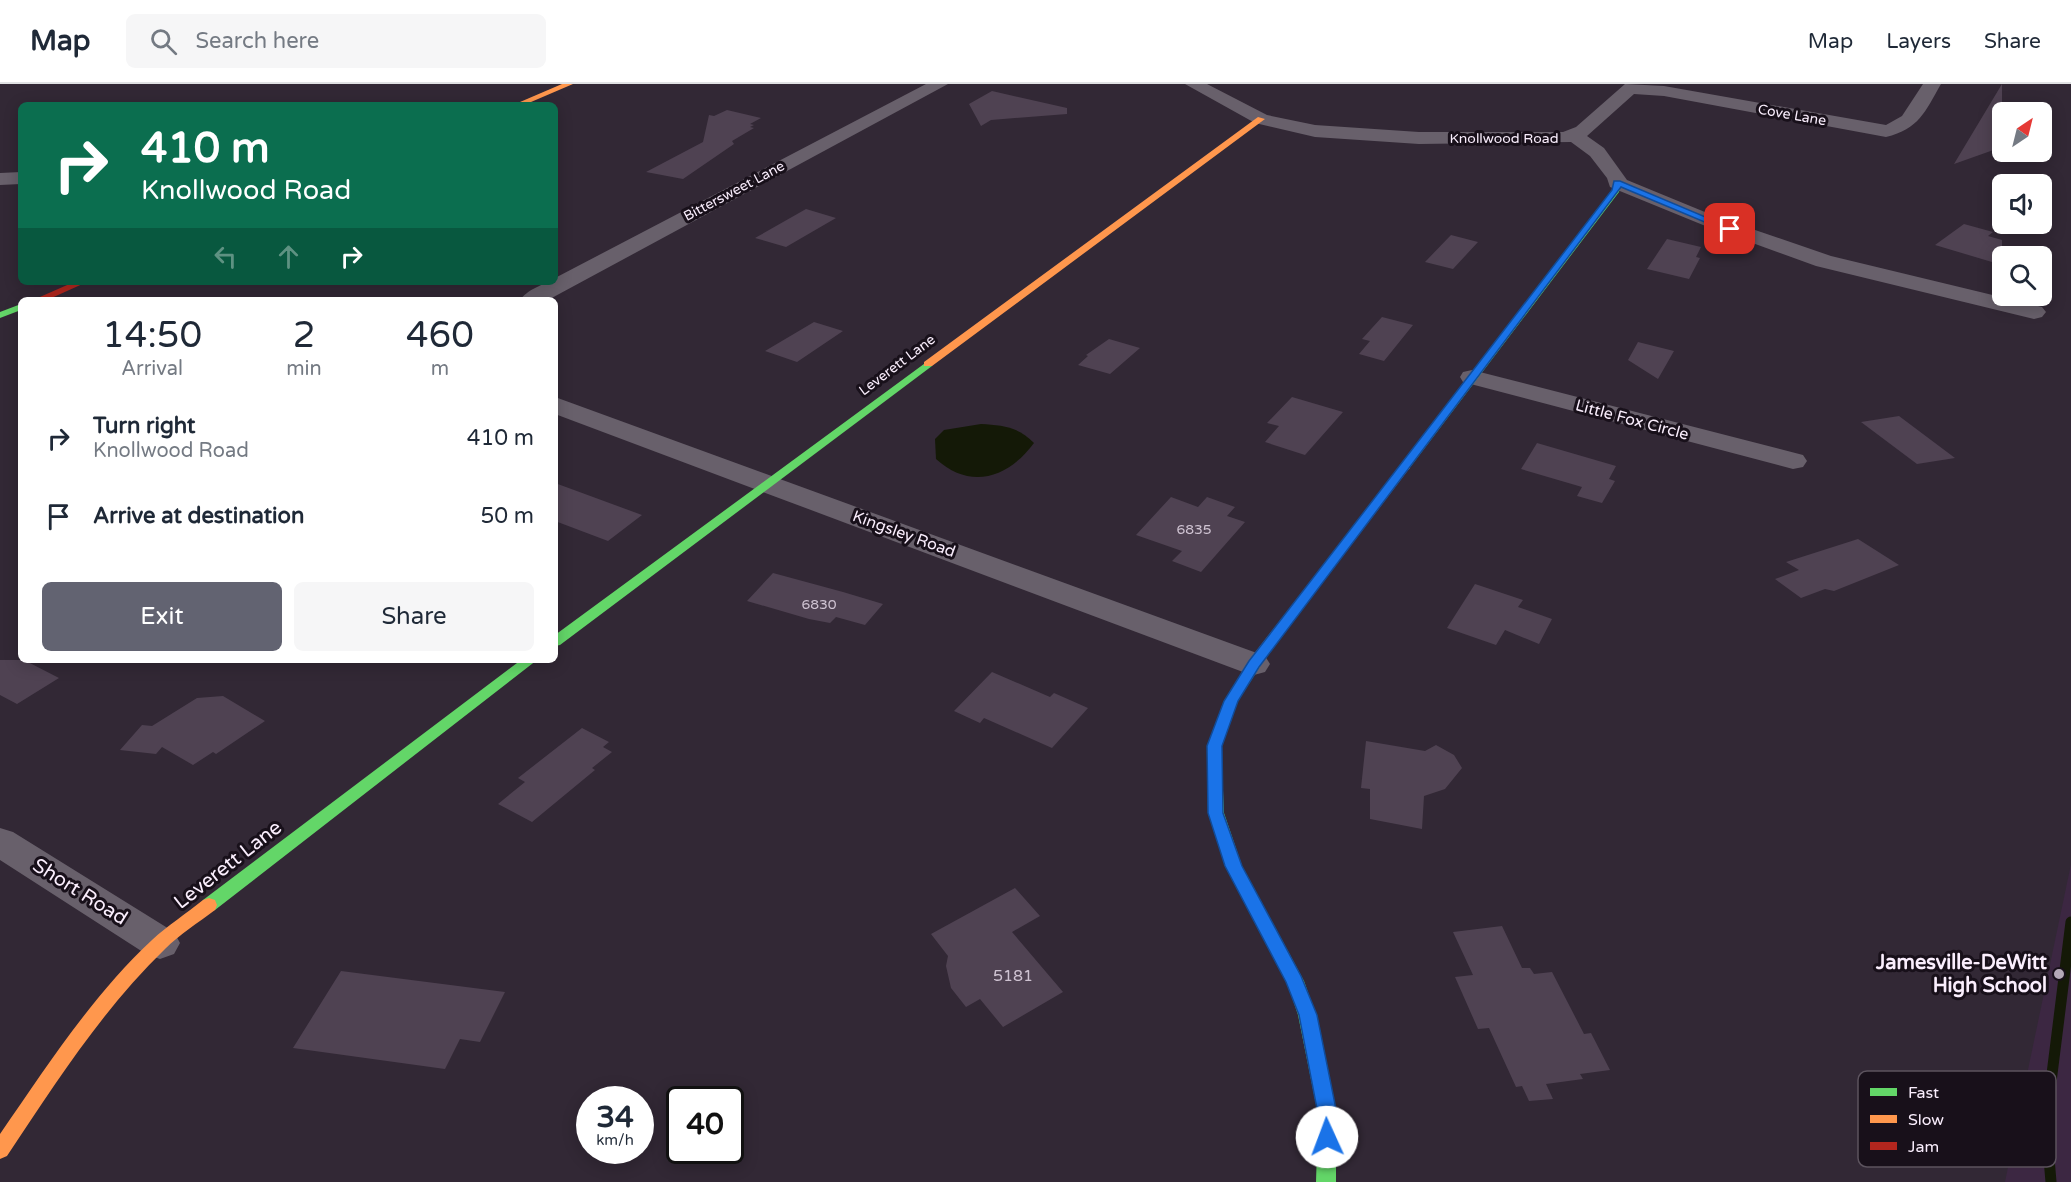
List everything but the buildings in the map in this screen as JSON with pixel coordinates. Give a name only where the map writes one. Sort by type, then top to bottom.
[{"type":"street","points":[[524,102],[569,84]]},
{"type":"street","name":"Bittersweet Lane","points":[[537,297],[939,84]]},
{"type":"street","name":"Knollwood Road","points":[[1194,84],[1261,119],[1315,131],[1431,138],[1575,136],[1597,152],[1617,178],[1617,183]]},
{"type":"street","name":"Cove Lane","points":[[1632,87],[1886,131],[1898,129],[1910,121],[1932,84]]},
{"type":"street","points":[[1575,136],[1632,87]]},
{"type":"street","name":"Leverett Lane","points":[[558,640],[766,483],[1261,119]]},
{"type":"street","points":[[0,179],[18,178]]},
{"type":"street","points":[[1326,1182],[1327,1114],[1308,1015],[1295,981],[1234,866],[1216,813],[1214,746],[1231,701],[1254,664],[1616,190],[1617,183],[1710,221],[1815,258],[2034,312]]},
{"type":"street","points":[[45,297],[75,285]]},
{"type":"street","points":[[0,315],[18,308]]},
{"type":"street","name":"Little Fox Circle","points":[[1472,377],[1792,461]]},
{"type":"street","name":"Kingsley Road","points":[[558,406],[1254,664]]},
{"type":"street","name":"Leverett Lane","points":[[0,1150],[56,1067],[138,964],[160,943],[526,663]]},
{"type":"street","name":"Short Road","points":[[0,842],[160,943]]},
{"type":"shaded area","points":[[981,424],[1010,428],[1022,433],[1034,443],[1013,464],[989,476],[963,475],[949,469],[936,459],[935,439],[944,430]]},
{"type":"shaded area","name":"Jamesville-DeWitt High School","points":[[2071,864],[2071,1182],[2005,1182],[2008,1167],[2056,1167],[2056,1071],[2028,1071]]},
{"type":"waterway","points":[[2052,1071],[2071,922]]},
{"type":"waterway","points":[[2050,1167],[2051,1182]]},
{"type":"traffic: fast","points":[[1404,468],[1616,190],[1617,183]]},
{"type":"traffic: fast","points":[[0,315],[18,308]]},
{"type":"traffic: fast","points":[[558,640],[928,364]]},
{"type":"traffic: fast","points":[[1259,657],[1231,701],[1214,746],[1216,813],[1234,866],[1295,981],[1307,1015],[1327,1114],[1326,1182]]},
{"type":"traffic: fast","points":[[209,905],[526,663]]},
{"type":"traffic: slow","points":[[524,102],[569,84]]},
{"type":"traffic: slow","points":[[928,364],[1261,119]]},
{"type":"traffic: slow","points":[[1259,657],[1404,468]]},
{"type":"traffic: slow","points":[[0,1150],[74,1042],[114,991],[159,944],[209,905]]},
{"type":"traffic: jam","points":[[45,297],[75,285]]},
{"type":"place","name":"Jamesville-DeWitt High School","points":[[2059,974]]},
{"type":"route","points":[[1327,1137],[1327,1114],[1308,1015],[1295,981],[1234,866],[1216,813],[1214,746],[1231,701],[1254,664],[1316,579],[1616,190],[1617,183],[1730,229]]}]
